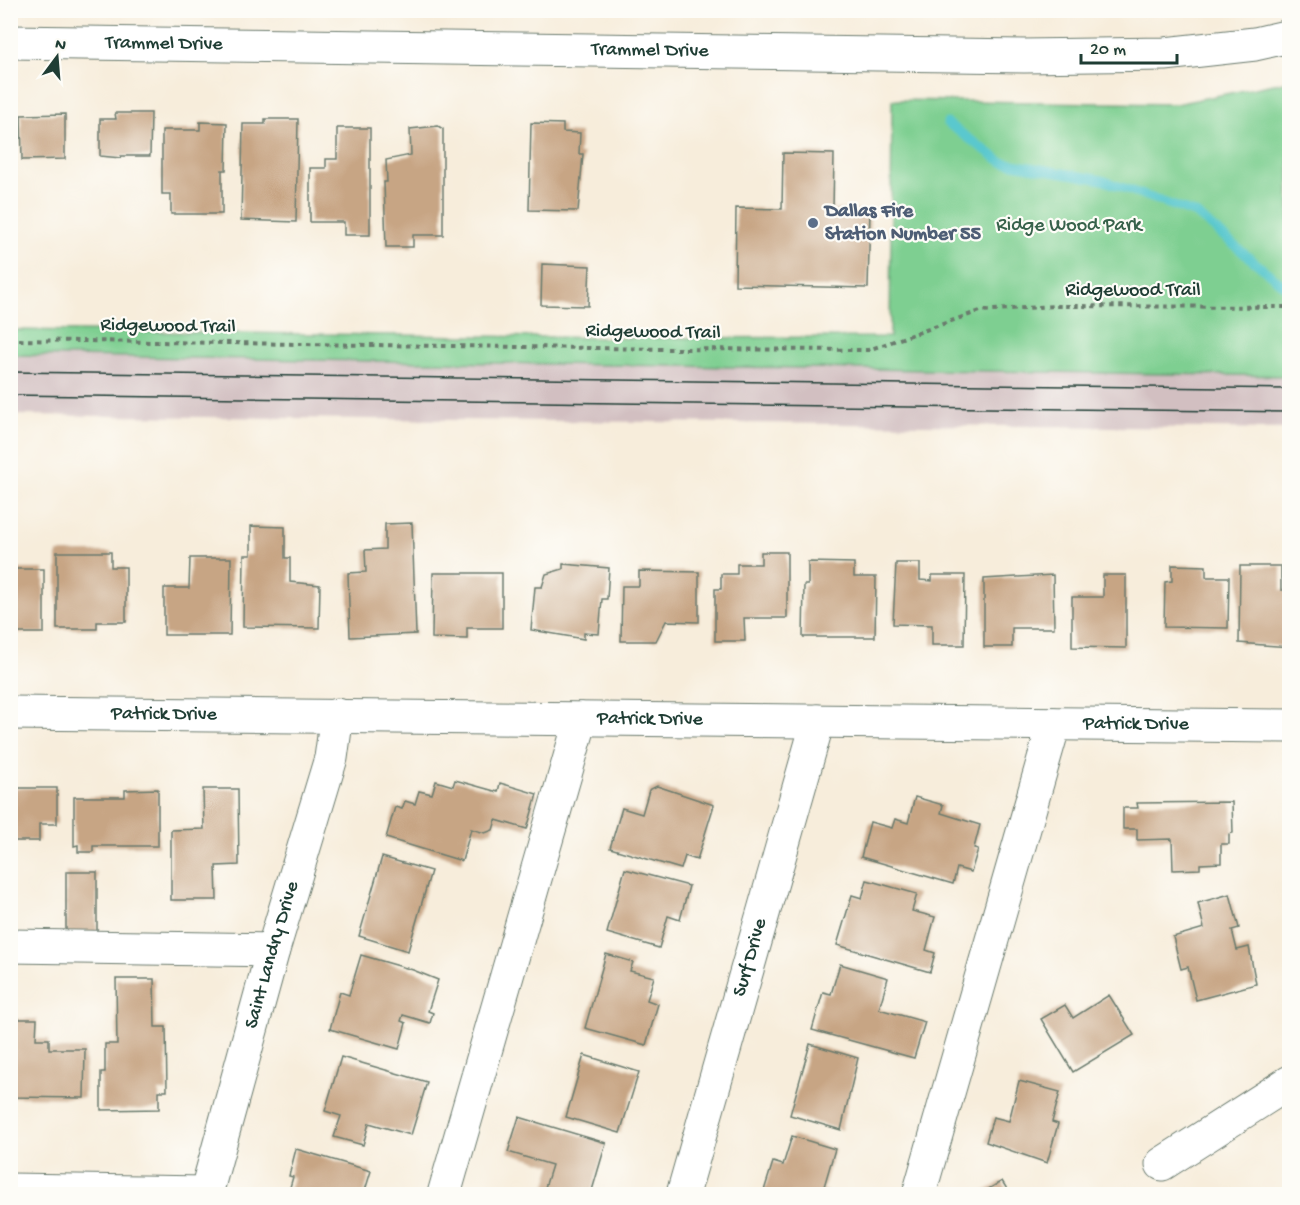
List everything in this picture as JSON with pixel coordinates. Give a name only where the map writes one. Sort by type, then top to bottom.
[{"type":"street","name":"Trammel Drive","points":[[10,42],[1024,56],[1165,54],[1255,44],[1290,36]]},
{"type":"street","name":"Patrick Drive","points":[[10,713],[1290,726]]},
{"type":"street","name":"Saint Landry Drive","points":[[206,1194],[273,950],[331,758],[337,715]]},
{"type":"street","points":[[444,1194],[581,719]]},
{"type":"street","name":"Surf Drive","points":[[683,1194],[818,721]]},
{"type":"street","points":[[919,1194],[1054,724]]},
{"type":"street","points":[[10,946],[273,950]]},
{"type":"street","points":[[1162,1164],[1290,1082]]},
{"type":"street","points":[[10,1190],[206,1194]]},
{"type":"path","name":"Ridgewood Trail","points":[[10,340],[868,350],[980,311],[1055,306],[1290,307]]},
{"type":"shaded area","points":[[11,355],[1290,376],[1289,429],[11,415]]},
{"type":"green space","name":"Ridge Wood Park","points":[[1289,81],[1289,376],[11,355],[11,330],[617,338],[890,337],[892,100],[1176,104]]},
{"type":"building","points":[[115,113],[151,113],[150,156],[121,156],[121,158],[100,156],[100,119],[116,119]]},
{"type":"building","points":[[65,114],[65,159],[22,160],[21,115]]},
{"type":"building","points":[[265,119],[298,119],[296,222],[241,220],[243,124],[265,124]]},
{"type":"building","points":[[200,122],[227,123],[226,170],[222,170],[222,214],[171,214],[171,194],[162,194],[162,130],[200,130]]},
{"type":"building","points":[[531,123],[563,124],[563,132],[580,133],[579,154],[583,154],[578,211],[529,210]]},
{"type":"building","points":[[438,126],[443,129],[443,235],[413,235],[413,247],[386,247],[384,182],[387,182],[386,160],[411,155],[410,129]]},
{"type":"building","points":[[337,128],[370,128],[370,235],[344,235],[344,222],[310,222],[310,168],[326,168],[326,159],[337,159]]},
{"type":"building","points":[[783,153],[834,154],[833,209],[870,210],[868,288],[735,285],[736,208],[782,209]]},
{"type":"building","points":[[542,264],[590,266],[588,306],[541,305]]},
{"type":"building","points":[[412,523],[416,634],[350,637],[348,573],[366,572],[365,550],[385,549],[385,524]]},
{"type":"building","points":[[251,526],[285,527],[285,558],[290,558],[290,582],[320,585],[319,628],[243,627],[244,555],[251,555]]},
{"type":"building","points":[[57,552],[111,552],[111,567],[126,567],[126,622],[97,622],[97,629],[57,629]]},
{"type":"building","points":[[761,552],[787,552],[787,618],[744,618],[745,641],[715,641],[715,589],[721,589],[721,574],[737,574],[737,564],[761,564]]},
{"type":"building","points":[[190,558],[231,558],[230,635],[164,635],[164,588],[189,588]]},
{"type":"building","points":[[808,562],[854,563],[854,577],[876,577],[875,637],[803,637],[804,585],[808,585]]},
{"type":"building","points":[[896,563],[920,563],[920,580],[932,581],[932,575],[965,575],[964,645],[932,645],[932,625],[893,624]]},
{"type":"building","points":[[563,564],[609,568],[607,599],[602,599],[599,634],[584,633],[584,639],[531,630],[535,587],[542,587],[546,574],[563,569]]},
{"type":"building","points":[[1172,565],[1206,566],[1206,577],[1229,577],[1228,628],[1164,627],[1165,582],[1172,581]]},
{"type":"building","points":[[1240,566],[1281,566],[1281,590],[1290,590],[1290,647],[1239,643]]},
{"type":"building","points":[[10,569],[44,569],[44,633],[10,633]]},
{"type":"building","points":[[639,571],[699,572],[699,622],[666,621],[656,641],[621,641],[622,586],[639,586]]},
{"type":"building","points":[[433,573],[502,573],[502,628],[467,628],[467,639],[432,638]]},
{"type":"building","points":[[1053,575],[1054,628],[1012,628],[1012,647],[984,647],[984,579]]},
{"type":"building","points":[[1103,575],[1126,575],[1126,648],[1072,647],[1072,597],[1103,597]]},
{"type":"building","points":[[455,780],[498,792],[500,783],[537,794],[527,829],[496,820],[493,830],[485,833],[471,829],[462,861],[386,838],[395,807],[402,809],[405,801],[415,804],[419,791],[432,794],[436,781],[453,786]]},
{"type":"building","points":[[657,786],[714,805],[697,860],[685,856],[681,869],[610,848],[622,808],[642,814],[649,790]]},
{"type":"building","points":[[10,788],[57,788],[57,824],[39,824],[39,841],[10,841]]},
{"type":"building","points":[[158,789],[158,846],[93,846],[93,852],[78,852],[78,845],[74,846],[74,797],[125,797],[125,790]]},
{"type":"building","points":[[203,789],[238,789],[239,865],[216,866],[217,900],[171,900],[171,830],[204,829]]},
{"type":"building","points":[[915,797],[943,805],[941,813],[980,825],[974,848],[978,849],[971,872],[957,868],[953,884],[861,857],[870,822],[892,828],[895,819],[908,823]]},
{"type":"building","points":[[1232,802],[1233,833],[1229,834],[1229,844],[1221,844],[1221,863],[1200,864],[1200,869],[1173,870],[1172,839],[1137,840],[1137,829],[1123,829],[1123,808],[1138,808],[1137,803]]},
{"type":"building","points":[[382,857],[431,871],[408,951],[359,936]]},
{"type":"building","points":[[625,869],[689,886],[680,920],[668,916],[659,948],[607,933]]},
{"type":"building","points":[[66,872],[97,872],[97,934],[66,934]]},
{"type":"building","points":[[867,880],[917,894],[912,911],[935,917],[926,950],[935,953],[930,972],[837,945],[852,895],[862,898]]},
{"type":"building","points":[[1230,894],[1239,928],[1232,930],[1237,950],[1249,947],[1256,984],[1196,1000],[1188,967],[1181,969],[1173,937],[1204,928],[1198,903]]},
{"type":"building","points":[[606,954],[633,962],[630,971],[654,977],[647,1000],[658,1004],[646,1045],[585,1028]]},
{"type":"building","points":[[361,955],[438,980],[428,1011],[433,1013],[430,1023],[403,1015],[401,1021],[406,1023],[399,1049],[330,1029],[340,992],[349,995]]},
{"type":"building","points":[[840,964],[888,978],[879,1009],[925,1022],[914,1058],[812,1030],[823,992],[831,994]]},
{"type":"building","points":[[116,979],[154,979],[155,1027],[166,1027],[167,1091],[159,1091],[159,1109],[101,1110],[101,1072],[105,1072],[105,1044],[117,1044]]},
{"type":"building","points":[[1109,995],[1134,1035],[1073,1072],[1041,1019],[1065,1005],[1073,1018]]},
{"type":"building","points":[[10,1019],[37,1019],[36,1039],[49,1039],[49,1049],[85,1049],[84,1098],[10,1097]]},
{"type":"building","points":[[810,1044],[858,1058],[841,1130],[790,1115]]},
{"type":"building","points":[[584,1055],[639,1072],[620,1133],[566,1117]]},
{"type":"building","points":[[341,1057],[427,1082],[411,1135],[369,1123],[363,1145],[334,1137],[341,1116],[325,1111]]},
{"type":"building","points":[[1019,1081],[1060,1092],[1052,1122],[1058,1124],[1047,1163],[986,1142],[993,1117],[1009,1121]]},
{"type":"building","points":[[519,1117],[606,1143],[591,1194],[543,1194],[552,1165],[508,1152]]},
{"type":"building","points":[[792,1136],[835,1149],[823,1190],[827,1191],[826,1194],[763,1194],[773,1162],[783,1165]]},
{"type":"building","points":[[296,1149],[371,1171],[364,1194],[288,1194],[293,1177],[289,1176]]},
{"type":"building","points":[[1002,1181],[1010,1194],[980,1194]]},
{"type":"waterway","points":[[947,123],[1002,162],[1102,180],[1196,214],[1289,290]]},
{"type":"tram line","points":[[10,372],[1290,389]]},
{"type":"tram line","points":[[10,395],[1290,412]]},
{"type":"place","name":"Dallas Fire Station Number 55","points":[[813,223]]}]
